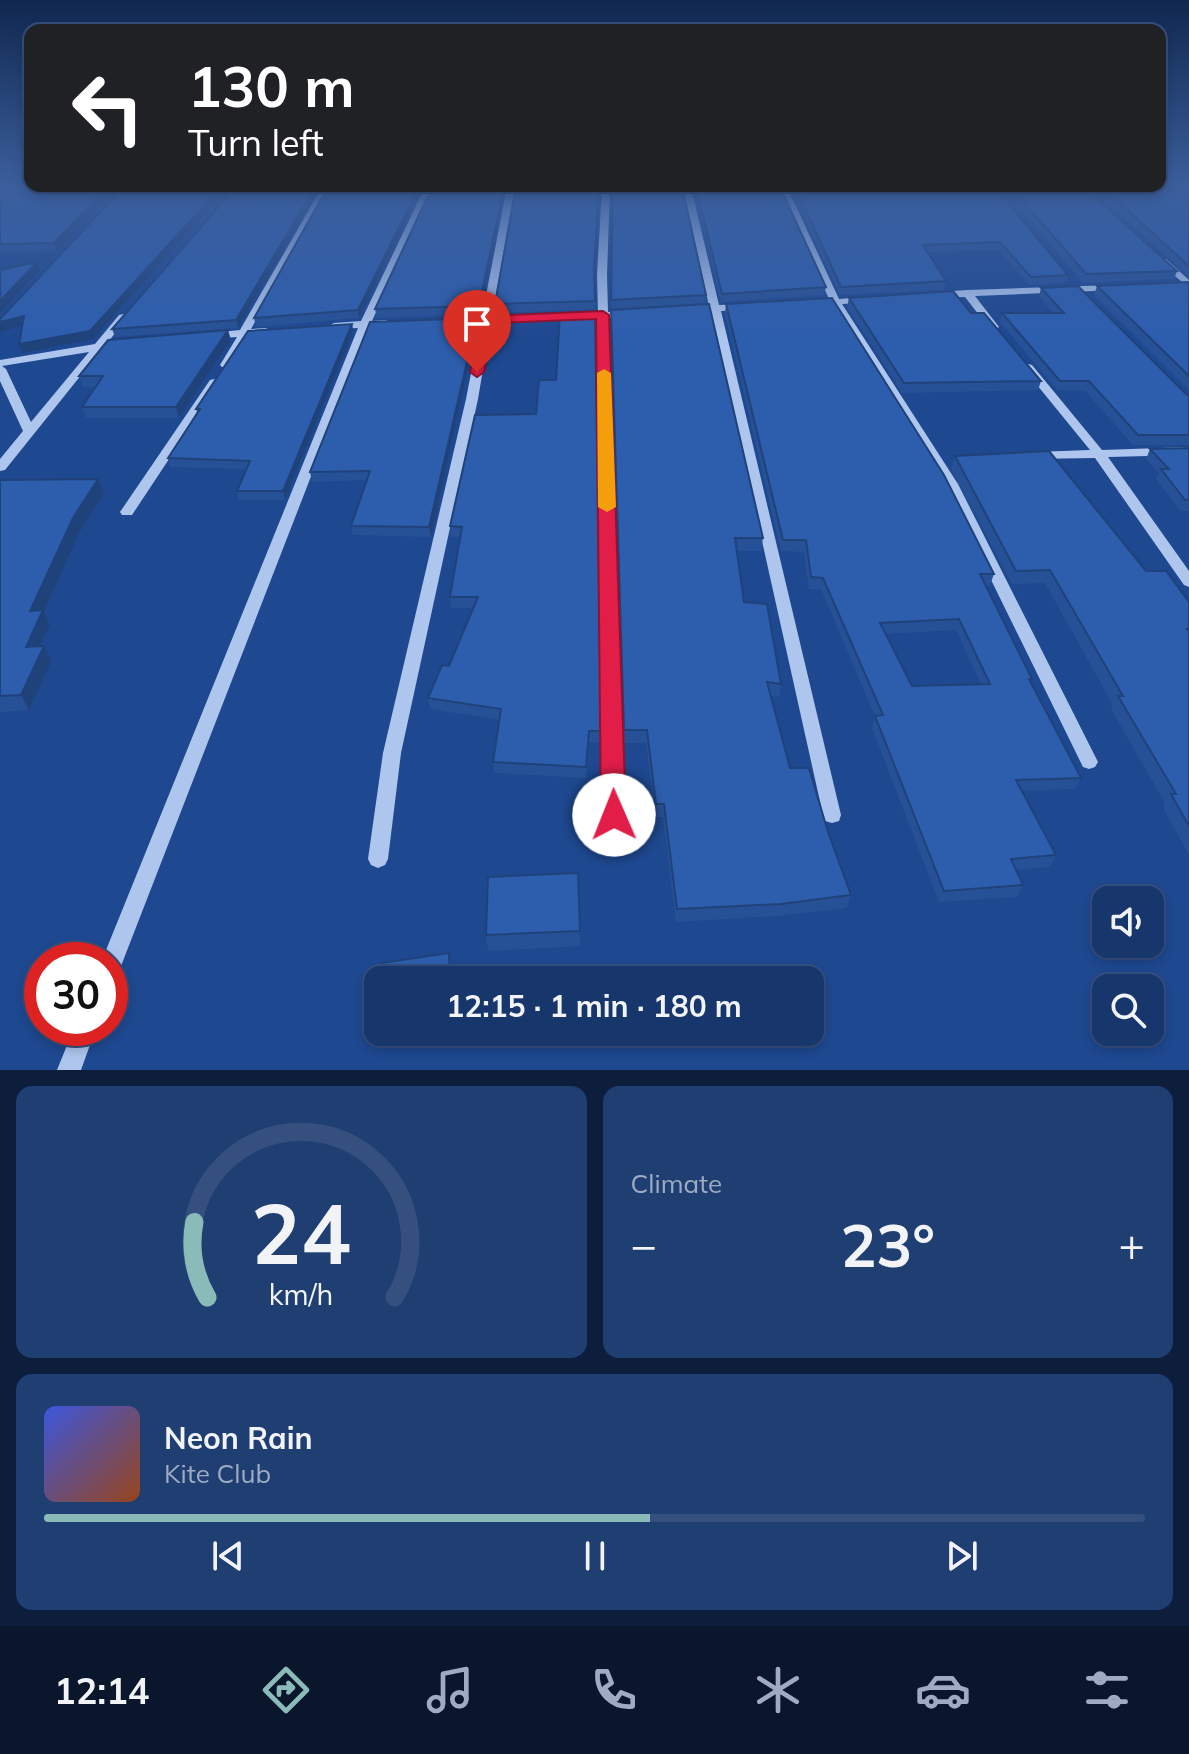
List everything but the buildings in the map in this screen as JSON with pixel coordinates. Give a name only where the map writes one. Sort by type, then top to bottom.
[{"type":"street","points":[[127,512],[245,333],[298,237]]},
{"type":"street","points":[[120,942],[365,324],[406,237]]},
{"type":"street","points":[[378,859],[392,753],[472,399],[502,237]]},
{"type":"street","points":[[605,237],[603,315],[614,815]]},
{"type":"street","points":[[699,237],[832,815]]},
{"type":"street","points":[[806,237],[835,301],[944,462],[951,484],[1089,762]]},
{"type":"street","points":[[1156,256],[1189,285],[1168,285]]},
{"type":"street","points":[[1070,278],[1090,300]]},
{"type":"street","points":[[923,296],[1123,287]]},
{"type":"street","points":[[967,293],[998,332]]},
{"type":"street","points":[[805,303],[879,299]]},
{"type":"street","points":[[688,311],[761,306]]},
{"type":"street","points":[[0,467],[129,312]]},
{"type":"street","points":[[441,321],[645,313]]},
{"type":"street","points":[[320,327],[395,323]]},
{"type":"street","points":[[201,337],[275,331]]},
{"type":"street","points":[[29,431],[0,366],[99,345],[128,343]]},
{"type":"street","points":[[1018,356],[1098,452],[1189,582]]},
{"type":"street","points":[[1025,457],[1189,451]]},
{"type":"street","points":[[69,1070],[78,1046]]},
{"type":"slow traffic","points":[[604,373],[607,507]]},
{"type":"route","points":[[477,372],[487,319],[603,315],[614,815]]}]
